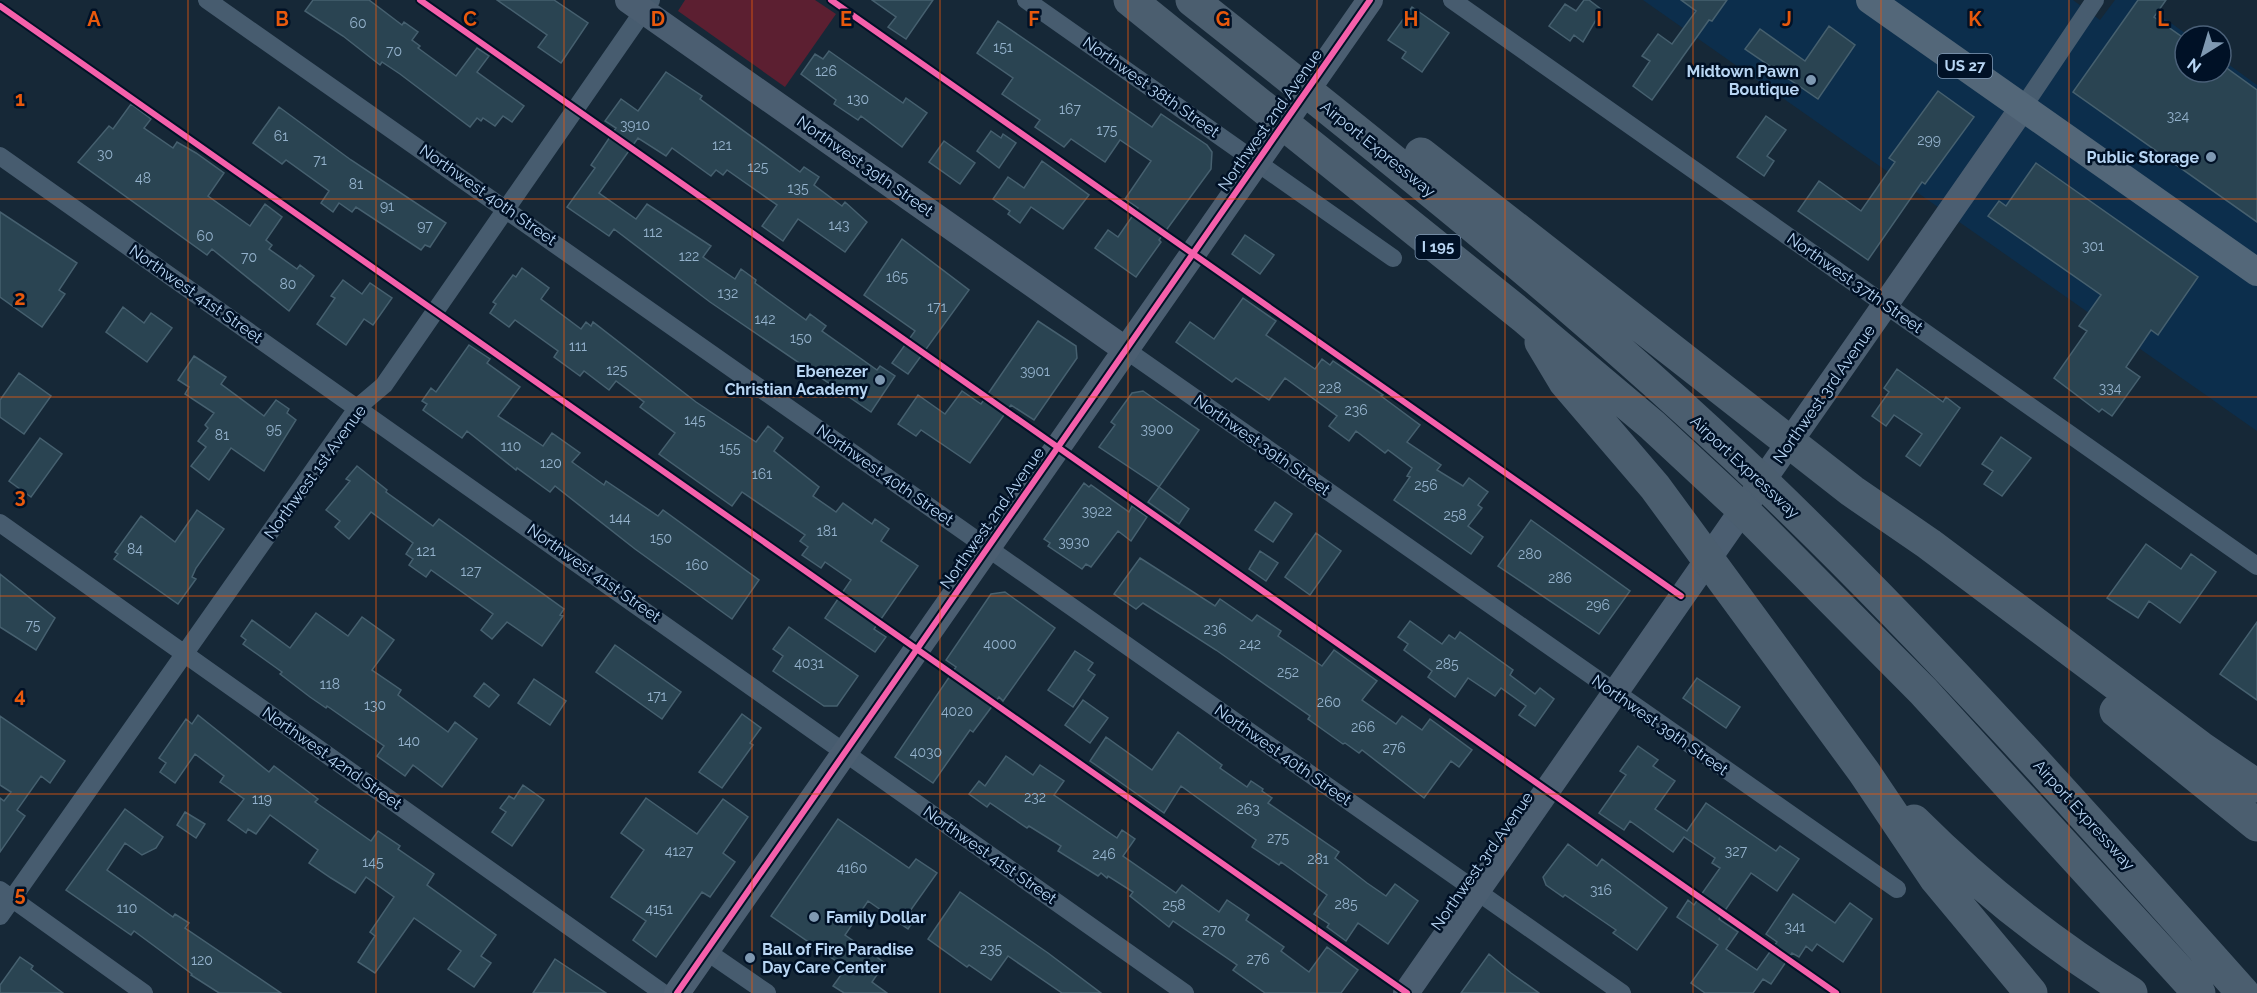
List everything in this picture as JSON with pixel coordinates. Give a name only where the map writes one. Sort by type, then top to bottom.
[{"type":"highway","name":"I 195","points":[[1130,0],[1351,175],[1525,318]]},
{"type":"highway","points":[[1192,0],[1236,18],[1382,137],[1724,391],[1852,491],[1929,544],[2200,747],[2257,786]]},
{"type":"highway","name":"Airport Expressway","points":[[1382,137],[1700,424],[1807,524],[2007,730],[2243,993]]},
{"type":"highway","points":[[1525,318],[1565,382],[1655,487],[1863,772],[1936,879],[2031,993]]},
{"type":"highway","name":"Airport Expressway","points":[[1525,318],[1680,451],[1789,555],[1945,714],[2199,993]]},
{"type":"highway","points":[[1852,491],[1920,557],[2257,825]]},
{"type":"highway","points":[[1863,772],[1968,873],[2052,941],[2131,993]]},
{"type":"main road","name":"US 27","points":[[1870,0],[2257,272]]},
{"type":"street","name":"Northwest 40th Street","points":[[207,0],[508,208],[1622,993]]},
{"type":"street","name":"Northwest 38th Street","points":[[1026,0],[1393,258]]},
{"type":"street","name":"Northwest 2nd Avenue","points":[[677,993],[1370,0]]},
{"type":"street","name":"Northwest 37th Street","points":[[1452,0],[2257,566]]},
{"type":"street","name":"Northwest 3rd Avenue","points":[[1406,993],[1886,305],[2095,0]]},
{"type":"street","name":"Northwest 1st Avenue","points":[[0,916],[6,894],[187,654],[358,407],[384,385],[508,208],[641,4]]},
{"type":"street","name":"Northwest 39th Street","points":[[641,4],[1614,694],[1897,889]]},
{"type":"street","name":"Northwest 41st Street","points":[[0,156],[1185,993]]},
{"type":"street","name":"Northwest 42nd Street","points":[[0,523],[663,993]]},
{"type":"street","points":[[6,894],[144,993]]},
{"type":"street","points":[[706,951],[766,993]]},
{"type":"shaded area","points":[[685,0],[815,0],[836,14],[785,87],[678,11]]},
{"type":"shaded area","points":[[1643,0],[2073,0],[2100,20],[2115,0],[2139,0],[2173,24],[2173,84],[2233,84],[2233,68],[2257,85],[2257,431]]},
{"type":"building","points":[[313,0],[369,0],[402,25],[404,22],[418,32],[412,40],[420,46],[418,48],[456,76],[477,48],[489,56],[477,72],[524,106],[512,122],[503,116],[495,126],[483,118],[481,121],[477,118],[470,127],[400,74],[382,62],[380,65],[343,36],[305,11]]},
{"type":"building","points":[[497,0],[554,0],[588,23],[561,63],[538,47],[547,35]]},
{"type":"building","points":[[872,0],[933,0],[906,39],[888,27],[896,17]]},
{"type":"building","points":[[1584,0],[1589,0],[1602,10],[1583,42],[1574,35],[1570,41],[1549,26],[1565,4],[1576,11]]},
{"type":"building","points":[[1681,0],[1727,0],[1712,21],[1709,20],[1652,100],[1633,86],[1650,61],[1642,56],[1658,34],[1672,44],[1696,11]]},
{"type":"building","name":"Public Storage","points":[[2138,0],[2166,0],[2154,17],[2173,30],[2173,84],[2233,84],[2233,73],[2257,90],[2257,222],[2073,92]]},
{"type":"building","points":[[1412,7],[1449,33],[1422,72],[1402,58],[1406,52],[1388,40]]},
{"type":"building","points":[[998,21],[1152,127],[1161,114],[1207,145],[1212,152],[1211,169],[1159,240],[1161,242],[1136,277],[1095,248],[1108,230],[1118,237],[1138,208],[1125,199],[1151,161],[1120,140],[1105,162],[1071,139],[1064,147],[1035,127],[1040,120],[1002,94],[1013,78],[977,53]]},
{"type":"building","name":"Midtown Pawn Boutique","points":[[1829,26],[1855,45],[1818,99],[1745,49],[1760,29],[1805,61]]},
{"type":"building","points":[[829,51],[903,103],[906,98],[927,113],[902,147],[861,116],[858,120],[834,104],[836,100],[801,74],[815,54],[823,59]]},
{"type":"building","points":[[666,72],[702,96],[700,99],[800,172],[804,167],[819,177],[814,185],[842,206],[845,202],[867,222],[845,252],[798,219],[783,241],[762,226],[777,205],[727,170],[723,175],[716,170],[711,176],[672,148],[666,156],[638,138],[599,193],[636,219],[647,204],[711,246],[703,257],[735,279],[741,269],[756,280],[755,283],[806,320],[810,314],[826,326],[822,331],[877,370],[880,366],[895,376],[871,412],[710,302],[614,229],[609,236],[567,207],[595,168],[591,165],[616,128],[605,121],[621,99],[638,111]]},
{"type":"building","points":[[1938,91],[1974,117],[1925,184],[1922,182],[1868,260],[1798,211],[1819,181],[1861,211],[1895,162],[1889,158]]},
{"type":"building","points":[[131,104],[151,119],[144,128],[173,148],[177,142],[224,173],[208,196],[250,226],[265,204],[282,217],[266,240],[272,245],[269,249],[297,269],[300,265],[314,276],[289,311],[212,249],[207,255],[78,162],[109,126],[113,129]]},
{"type":"building","points":[[279,107],[351,160],[446,223],[430,247],[425,245],[421,250],[356,207],[352,212],[339,203],[333,212],[321,203],[329,191],[286,160],[282,164],[253,143]]},
{"type":"building","points":[[1766,116],[1786,130],[1767,156],[1774,161],[1764,176],[1737,157]]},
{"type":"building","points":[[991,131],[1001,138],[1003,134],[1016,143],[999,168],[977,151]]},
{"type":"building","points":[[944,141],[975,163],[960,184],[929,162]]},
{"type":"building","points":[[1042,161],[1089,195],[1063,229],[1031,207],[1020,223],[1008,214],[1010,211],[993,199],[1008,177],[1024,188]]},
{"type":"building","points":[[2036,163],[2198,277],[2158,335],[2151,330],[2126,367],[2140,377],[2112,416],[2102,409],[2099,412],[2054,378],[2087,331],[2079,326],[2101,295],[1988,216],[1999,201],[2006,206]]},
{"type":"building","points":[[0,212],[77,263],[59,290],[65,294],[42,327],[0,297]]},
{"type":"building","points":[[1245,235],[1274,255],[1260,274],[1232,254]]},
{"type":"building","points":[[902,239],[969,290],[908,374],[892,363],[915,331],[864,295]]},
{"type":"building","points":[[522,268],[549,288],[541,299],[581,329],[586,322],[591,326],[593,322],[696,402],[756,442],[768,426],[783,438],[774,451],[819,487],[813,496],[836,512],[843,503],[872,524],[875,519],[889,529],[881,541],[918,566],[874,629],[886,637],[875,652],[825,618],[851,580],[825,562],[821,568],[802,555],[808,547],[800,541],[805,535],[742,492],[732,506],[659,454],[675,433],[640,407],[644,402],[616,381],[609,390],[584,371],[580,376],[554,357],[558,351],[515,320],[509,327],[490,313],[496,304],[493,302],[513,275],[516,277]]},
{"type":"building","points":[[343,280],[362,294],[370,283],[392,298],[373,325],[364,319],[346,345],[317,324],[335,298],[331,296]]},
{"type":"building","points":[[1243,298],[1276,321],[1266,335],[1315,369],[1322,359],[1330,365],[1333,361],[1383,395],[1381,396],[1420,425],[1407,442],[1441,465],[1437,470],[1463,486],[1469,478],[1488,492],[1478,505],[1482,508],[1468,526],[1483,537],[1471,554],[1394,500],[1410,477],[1407,476],[1412,468],[1388,450],[1385,453],[1356,431],[1349,441],[1329,426],[1337,416],[1285,378],[1269,400],[1236,378],[1232,382],[1176,342],[1190,322],[1214,339]]},
{"type":"building","points":[[123,307],[144,323],[151,313],[172,328],[147,362],[106,332]]},
{"type":"building","points":[[1038,321],[1076,346],[1077,358],[1034,420],[1011,405],[970,463],[921,430],[916,436],[898,424],[918,395],[945,414],[962,391],[981,404]]},
{"type":"building","points":[[469,345],[490,359],[487,363],[520,387],[498,416],[543,446],[552,433],[580,453],[572,462],[604,485],[606,481],[658,516],[663,510],[759,580],[732,619],[635,549],[555,486],[550,492],[517,468],[516,470],[467,431],[462,438],[423,410],[427,404],[422,401],[431,388],[436,392]]},
{"type":"building","points":[[194,356],[226,377],[221,384],[264,416],[276,400],[289,409],[287,413],[296,420],[264,471],[231,448],[209,480],[191,466],[206,447],[198,441],[208,428],[205,425],[214,413],[185,394],[189,387],[178,380]]},
{"type":"building","points":[[1897,369],[1943,402],[1946,397],[1960,408],[1920,466],[1906,456],[1922,434],[1894,415],[1886,426],[1872,416],[1889,392],[1884,388]]},
{"type":"building","points":[[19,373],[51,396],[24,434],[0,417],[0,400]]},
{"type":"building","points":[[1143,391],[1199,430],[1159,487],[1099,447],[1115,425],[1111,422],[1132,393]]},
{"type":"building","points":[[2001,437],[2031,458],[2002,496],[1984,484],[1993,471],[1982,464]]},
{"type":"building","points":[[40,438],[62,454],[31,497],[9,481]]},
{"type":"building","points":[[357,466],[387,490],[386,492],[433,526],[439,519],[564,609],[560,615],[563,616],[542,646],[507,622],[492,639],[481,630],[493,614],[431,570],[426,577],[409,565],[413,559],[406,554],[413,543],[371,512],[349,539],[335,527],[340,521],[326,510],[350,481],[346,479]]},
{"type":"building","points":[[1084,483],[1089,487],[1091,485],[1129,512],[1132,506],[1147,517],[1131,541],[1118,531],[1091,567],[1086,564],[1082,569],[1048,546],[1050,543],[1044,539]]},
{"type":"building","points":[[1159,487],[1189,509],[1179,524],[1148,502]]},
{"type":"building","points":[[1275,502],[1292,514],[1273,542],[1255,530]]},
{"type":"building","points":[[197,510],[224,529],[196,568],[192,577],[196,579],[178,604],[114,559],[118,554],[115,552],[141,516],[175,542]]},
{"type":"building","points":[[1531,520],[1630,591],[1599,634],[1498,566]]},
{"type":"building","points":[[1316,533],[1341,551],[1310,595],[1285,577]]},
{"type":"building","points":[[2146,544],[2181,569],[2191,554],[2216,572],[2180,623],[2149,601],[2138,618],[2107,598]]},
{"type":"building","points":[[1260,551],[1278,563],[1266,581],[1249,569]]},
{"type":"building","points":[[1140,558],[1215,606],[1220,599],[1252,621],[1257,615],[1281,631],[1278,636],[1322,666],[1334,650],[1377,681],[1362,700],[1396,724],[1402,716],[1422,730],[1430,719],[1472,750],[1459,767],[1451,761],[1424,798],[1362,750],[1359,753],[1345,743],[1343,744],[1308,719],[1310,716],[1216,650],[1143,603],[1136,609],[1114,594]]},
{"type":"building","points":[[0,574],[55,618],[36,650],[0,627]]},
{"type":"building","points":[[1005,592],[1055,628],[1003,701],[999,697],[973,732],[970,730],[933,783],[895,757],[956,667],[946,660],[991,594]]},
{"type":"building","points":[[316,613],[348,636],[362,617],[394,640],[372,670],[401,690],[398,695],[448,732],[455,722],[477,739],[442,787],[413,765],[405,776],[377,756],[384,746],[327,706],[326,708],[310,697],[280,674],[282,672],[243,644],[246,640],[241,636],[252,620],[290,648]]},
{"type":"building","points":[[1410,621],[1442,644],[1449,635],[1455,639],[1460,632],[1513,670],[1510,675],[1535,694],[1540,688],[1554,699],[1535,726],[1519,715],[1526,706],[1501,688],[1495,696],[1468,678],[1455,697],[1428,677],[1432,671],[1404,650],[1408,644],[1398,637]]},
{"type":"building","points":[[2257,622],[2257,700],[2220,674]]},
{"type":"building","points":[[789,627],[858,676],[837,706],[824,706],[773,671],[783,656],[773,649]]},
{"type":"building","points":[[615,645],[681,692],[662,719],[596,672]]},
{"type":"building","points":[[1075,651],[1093,663],[1088,670],[1095,675],[1073,707],[1048,690]]},
{"type":"building","points":[[1697,678],[1740,707],[1726,728],[1683,698]]},
{"type":"building","points":[[534,679],[566,701],[550,725],[518,703]]},
{"type":"building","points":[[484,683],[499,695],[489,707],[474,696]]},
{"type":"building","points":[[1083,700],[1108,718],[1090,743],[1065,725]]},
{"type":"building","points":[[742,714],[761,728],[750,743],[753,745],[722,788],[699,772]]},
{"type":"building","points":[[198,715],[269,772],[274,766],[318,799],[315,802],[371,841],[378,831],[400,846],[398,849],[434,874],[427,885],[496,935],[481,956],[491,963],[474,987],[448,969],[461,951],[414,918],[375,973],[358,962],[375,936],[370,932],[394,897],[366,877],[355,893],[331,878],[309,863],[318,850],[270,815],[256,834],[248,829],[246,833],[228,820],[244,799],[220,782],[224,776],[195,754],[175,783],[160,772],[166,763],[159,758],[186,719],[192,724]]},
{"type":"building","points":[[0,716],[65,761],[50,783],[41,776],[17,810],[25,816],[0,852],[0,798],[4,801],[11,792],[0,785]]},
{"type":"building","points":[[1178,732],[1222,765],[1220,768],[1247,787],[1251,781],[1263,789],[1262,791],[1272,798],[1268,803],[1339,852],[1335,858],[1367,883],[1386,896],[1395,884],[1418,901],[1388,944],[1358,923],[1346,941],[1327,927],[1329,924],[1314,914],[1327,895],[1281,862],[1279,865],[1252,847],[1256,840],[1181,786],[1164,813],[1090,761],[1106,737],[1152,770]]},
{"type":"building","points":[[1638,746],[1658,760],[1653,766],[1675,781],[1655,809],[1687,831],[1706,803],[1776,851],[1780,846],[1799,859],[1777,891],[1751,873],[1719,919],[1738,932],[1726,949],[1757,970],[1777,942],[1766,934],[1793,894],[1835,923],[1850,903],[1872,919],[1843,962],[1817,944],[1812,951],[1806,946],[1799,957],[1792,953],[1771,984],[1763,979],[1753,993],[1705,993],[1691,983],[1718,945],[1677,917],[1688,900],[1694,905],[1720,868],[1712,863],[1715,858],[1684,837],[1673,852],[1630,821],[1624,830],[1599,813],[1626,775],[1620,771]]},
{"type":"building","points":[[1006,756],[1033,775],[1040,765],[1064,781],[1054,795],[1117,838],[1122,830],[1135,839],[1123,856],[1176,893],[1182,885],[1219,912],[1227,900],[1249,915],[1246,920],[1284,947],[1281,951],[1309,972],[1327,947],[1358,970],[1341,993],[1265,993],[1233,970],[1237,965],[1173,921],[1169,927],[1130,896],[1133,892],[1108,876],[1107,878],[1101,873],[1098,876],[1058,851],[1061,846],[1029,826],[1027,828],[990,803],[987,807],[969,794],[979,781],[985,786]]},
{"type":"building","points":[[523,785],[544,800],[512,846],[492,832],[506,812],[500,808],[509,796],[514,799]]},
{"type":"building","points":[[646,798],[697,834],[723,799],[748,817],[723,853],[735,862],[710,897],[702,892],[656,957],[633,940],[646,921],[611,897],[644,850],[621,833]]},
{"type":"building","points":[[125,809],[163,837],[156,848],[142,855],[125,843],[107,870],[173,917],[175,914],[189,923],[185,928],[281,993],[219,993],[191,975],[134,931],[131,935],[66,890]]},
{"type":"building","points":[[185,812],[205,824],[196,838],[177,825]]},
{"type":"building","points":[[838,819],[909,868],[916,859],[937,873],[910,911],[917,916],[908,929],[868,901],[845,935],[885,963],[872,982],[887,993],[844,993],[833,986],[846,968],[771,916]]},
{"type":"building","points":[[1568,844],[1597,866],[1602,859],[1667,908],[1637,950],[1613,933],[1616,930],[1565,895],[1563,897],[1546,885],[1543,877]]},
{"type":"building","points":[[960,892],[1101,993],[1062,993],[1008,956],[991,980],[969,965],[967,967],[928,939]]},
{"type":"building","points":[[1489,954],[1511,973],[1539,993],[1461,993]]},
{"type":"building","points":[[20,957],[33,966],[31,969],[63,993],[0,993],[0,985]]},
{"type":"building","points":[[555,959],[606,993],[533,993]]},
{"type":"cycle path","points":[[420,0],[1836,993]]},
{"type":"cycle path","points":[[831,0],[1681,596]]},
{"type":"cycle path","points":[[677,993],[1370,0]]},
{"type":"cycle path","points":[[0,6],[1407,993]]},
{"type":"place","name":"Midtown Pawn Boutique","points":[[1811,80]]},
{"type":"place","name":"Public Storage","points":[[2211,157]]},
{"type":"place","name":"Ebenezer Christian Academy","points":[[880,380]]},
{"type":"place","name":"Family Dollar","points":[[814,917]]},
{"type":"place","name":"Ball of Fire Paradise Day Care Center","points":[[750,958]]}]
